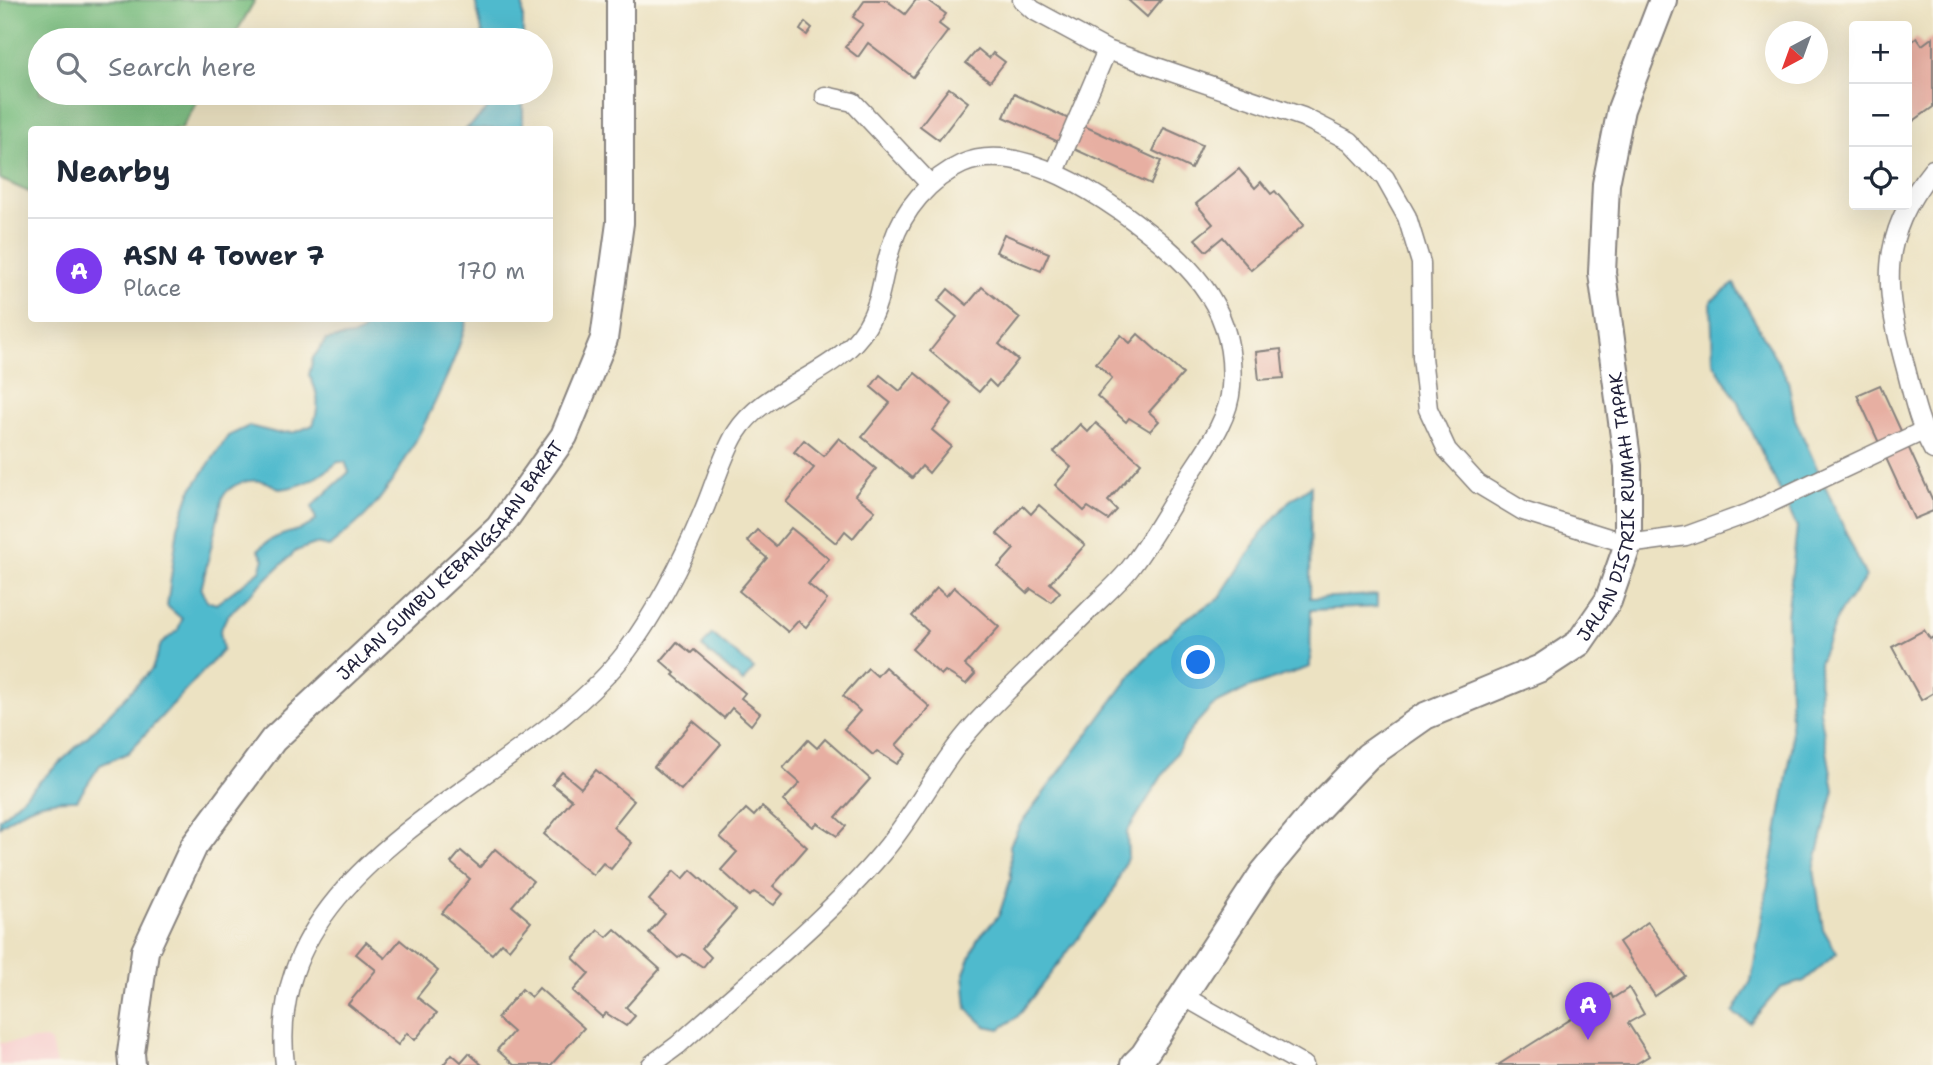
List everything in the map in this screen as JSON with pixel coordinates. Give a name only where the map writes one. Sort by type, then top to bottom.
[{"type":"street","name":"JALAN SUMBU KEBANGSAAN BARAT","points":[[132,1065],[131,1053],[145,951],[194,846],[273,740],[499,528],[564,436],[604,339],[620,223],[620,0]]},
{"type":"street","points":[[1022,0],[1033,10],[1107,50],[1303,117],[1349,141],[1385,178],[1407,217],[1421,263],[1422,357],[1428,409],[1447,450],[1478,484],[1523,511],[1628,544],[1686,536],[1749,513],[1923,431]]},
{"type":"street","name":"JALAN DISTRIK RUMAH TAPAK","points":[[1134,1065],[1144,1055],[1264,872],[1314,812],[1368,756],[1425,716],[1541,668],[1579,643],[1608,601],[1628,544],[1628,466],[1602,273],[1606,184],[1620,109],[1663,0]]},
{"type":"street","points":[[1055,172],[1107,50]]},
{"type":"street","points":[[825,96],[853,102],[930,184]]},
{"type":"street","points":[[285,1065],[286,1001],[303,950],[318,921],[350,880],[546,730],[594,689],[628,649],[665,592],[695,532],[736,432],[762,405],[843,355],[864,330],[881,299],[891,245],[905,214],[930,184],[966,162],[999,158],[1055,172],[1090,190],[1141,226],[1202,282],[1222,313],[1232,355],[1231,394],[1216,433],[1129,570],[970,729],[888,846],[858,881],[678,1045],[651,1065]]},
{"type":"street","points":[[1933,169],[1917,189],[1895,231],[1887,279],[1896,332],[1923,431],[1933,450]]},
{"type":"street","points":[[1183,996],[1304,1065]]},
{"type":"shaded area","points":[[46,1039],[51,1042],[56,1065],[0,1065],[0,1043]]},
{"type":"green space","points":[[0,0],[255,0],[239,28],[28,28],[28,105],[195,105],[183,126],[28,126],[28,192],[0,179]]},
{"type":"water","points":[[475,0],[523,0],[523,28],[481,28]]},
{"type":"water","points":[[488,105],[523,105],[523,126],[469,126],[486,111]]},
{"type":"water","points":[[1734,284],[1788,380],[1795,419],[1866,577],[1839,613],[1819,663],[1820,711],[1834,790],[1814,869],[1823,929],[1837,953],[1804,981],[1780,988],[1750,1023],[1733,1013],[1751,981],[1792,748],[1787,617],[1797,527],[1738,402],[1713,362],[1711,301]]},
{"type":"water","points":[[374,322],[466,322],[441,389],[414,444],[386,491],[363,518],[329,547],[315,544],[296,551],[227,616],[220,631],[223,650],[128,753],[100,765],[77,800],[36,805],[0,826],[0,819],[88,736],[152,669],[161,644],[178,630],[182,619],[167,606],[178,527],[190,492],[228,436],[249,426],[277,433],[296,432],[313,425],[317,412],[317,394],[309,375],[313,358],[326,340],[357,335]],"holes":[[[338,462],[345,462],[349,472],[312,506],[316,520],[304,528],[274,538],[258,550],[264,559],[260,571],[216,604],[207,601],[201,590],[223,496],[228,490],[249,481],[265,482],[279,489],[296,486],[318,477]]]},
{"type":"water","points":[[1311,486],[1310,598],[1377,595],[1377,607],[1311,610],[1310,667],[1248,688],[1212,706],[1192,728],[1127,832],[1128,856],[1111,896],[1017,1017],[1000,1029],[985,1026],[967,1009],[964,973],[977,940],[999,915],[1011,878],[1010,845],[1020,825],[1139,665],[1182,621],[1220,598],[1264,530],[1289,501]]},
{"type":"water","points":[[712,634],[754,669],[743,682],[702,647]]},
{"type":"building","points":[[865,0],[886,0],[905,14],[916,0],[927,0],[946,14],[939,24],[948,31],[913,77],[868,43],[858,57],[845,47],[863,24],[853,17]]},
{"type":"building","points":[[1128,0],[1161,0],[1147,17]]},
{"type":"building","points":[[805,22],[812,28],[807,35],[800,30]]},
{"type":"building","points":[[1933,37],[1933,107],[1912,122],[1912,42],[1917,38],[1922,45]]},
{"type":"building","points":[[978,49],[989,58],[993,53],[1005,62],[990,81],[966,63]]},
{"type":"building","points":[[949,88],[968,102],[939,140],[920,126]]},
{"type":"building","points":[[1014,94],[1161,161],[1151,184],[1004,117]]},
{"type":"building","points":[[1164,128],[1202,145],[1191,169],[1153,151]]},
{"type":"building","points":[[1239,169],[1255,188],[1261,182],[1271,194],[1275,191],[1304,225],[1251,270],[1223,237],[1206,251],[1195,239],[1213,224],[1196,204]]},
{"type":"building","points":[[1004,234],[1049,253],[1041,271],[996,252]]},
{"type":"building","points":[[982,287],[1020,318],[999,344],[1018,360],[996,387],[989,380],[979,392],[930,351],[957,317],[938,301],[948,289],[967,305]]},
{"type":"building","points":[[1138,334],[1183,374],[1149,412],[1159,421],[1150,431],[1129,418],[1126,422],[1097,396],[1112,378],[1096,363],[1121,335],[1130,343]]},
{"type":"building","points":[[1281,349],[1284,378],[1259,380],[1256,352]]},
{"type":"building","points":[[915,373],[952,404],[932,430],[951,446],[929,473],[922,466],[912,478],[862,437],[890,403],[871,387],[880,375],[900,391]]},
{"type":"building","points":[[1880,385],[1933,501],[1933,511],[1914,519],[1857,395]]},
{"type":"building","points":[[1096,423],[1141,463],[1108,501],[1117,510],[1108,520],[1088,507],[1084,511],[1055,485],[1071,467],[1054,452],[1080,424],[1088,432]]},
{"type":"building","points":[[839,438],[876,469],[855,495],[875,511],[853,538],[845,531],[836,543],[786,502],[814,468],[794,452],[804,440],[824,456]]},
{"type":"building","points":[[1039,505],[1085,545],[1050,583],[1060,592],[1051,602],[1031,589],[1027,593],[998,567],[1014,549],[997,534],[1023,506],[1031,514]]},
{"type":"building","points":[[791,528],[829,559],[808,584],[827,600],[806,627],[798,621],[788,632],[739,591],[767,558],[747,541],[757,530],[776,546]]},
{"type":"building","points":[[954,587],[999,627],[965,665],[975,674],[966,684],[945,671],[941,675],[912,649],[928,631],[912,616],[937,588],[946,596]]},
{"type":"building","points":[[1924,630],[1930,639],[1933,637],[1933,693],[1921,700],[1892,647]]},
{"type":"building","points":[[677,642],[691,653],[694,650],[745,693],[741,698],[760,713],[751,725],[732,708],[724,718],[673,675],[675,673],[661,661]]},
{"type":"building","points":[[885,667],[930,707],[896,745],[906,754],[897,764],[877,751],[873,755],[844,729],[860,711],[843,696],[868,668],[877,676]]},
{"type":"building","points":[[693,721],[721,744],[681,790],[654,767]]},
{"type":"building","points":[[825,739],[870,779],[836,817],[846,826],[837,836],[817,823],[813,827],[783,801],[800,783],[783,768],[808,740],[817,748]]},
{"type":"building","points":[[596,770],[634,801],[613,827],[632,843],[611,869],[603,863],[593,875],[544,834],[572,800],[552,784],[562,772],[581,788]]},
{"type":"building","points":[[762,807],[807,847],[773,886],[783,894],[774,905],[754,892],[750,896],[721,870],[737,852],[720,837],[746,809],[754,816]]},
{"type":"building","points":[[495,849],[533,881],[512,906],[531,922],[509,949],[502,943],[492,954],[442,913],[470,879],[451,863],[461,851],[480,867]]},
{"type":"building","points":[[691,870],[736,910],[702,948],[711,957],[703,967],[683,954],[678,958],[649,933],[665,914],[649,900],[674,871],[683,879]]},
{"type":"building","points":[[1648,922],[1685,976],[1655,996],[1619,942]]},
{"type":"building","points":[[615,929],[660,969],[626,1007],[635,1016],[626,1026],[606,1013],[602,1017],[573,991],[589,973],[573,958],[598,930],[607,937]]},
{"type":"building","points":[[400,940],[438,971],[417,997],[437,1013],[415,1040],[407,1033],[398,1045],[348,1004],[376,970],[356,954],[366,942],[385,958]]},
{"type":"building","points":[[539,988],[584,1028],[551,1065],[514,1065],[497,1050],[513,1032],[497,1018],[522,989],[531,997]]},
{"type":"building","points":[[1629,988],[1644,1014],[1628,1023],[1649,1056],[1634,1065],[1498,1065],[1611,994],[1613,998]]},
{"type":"building","points":[[469,1053],[482,1065],[443,1065],[452,1054],[461,1062]]},
{"type":"place","name":"ASN 4 Tower 7","points":[[1588,1040]]}]
